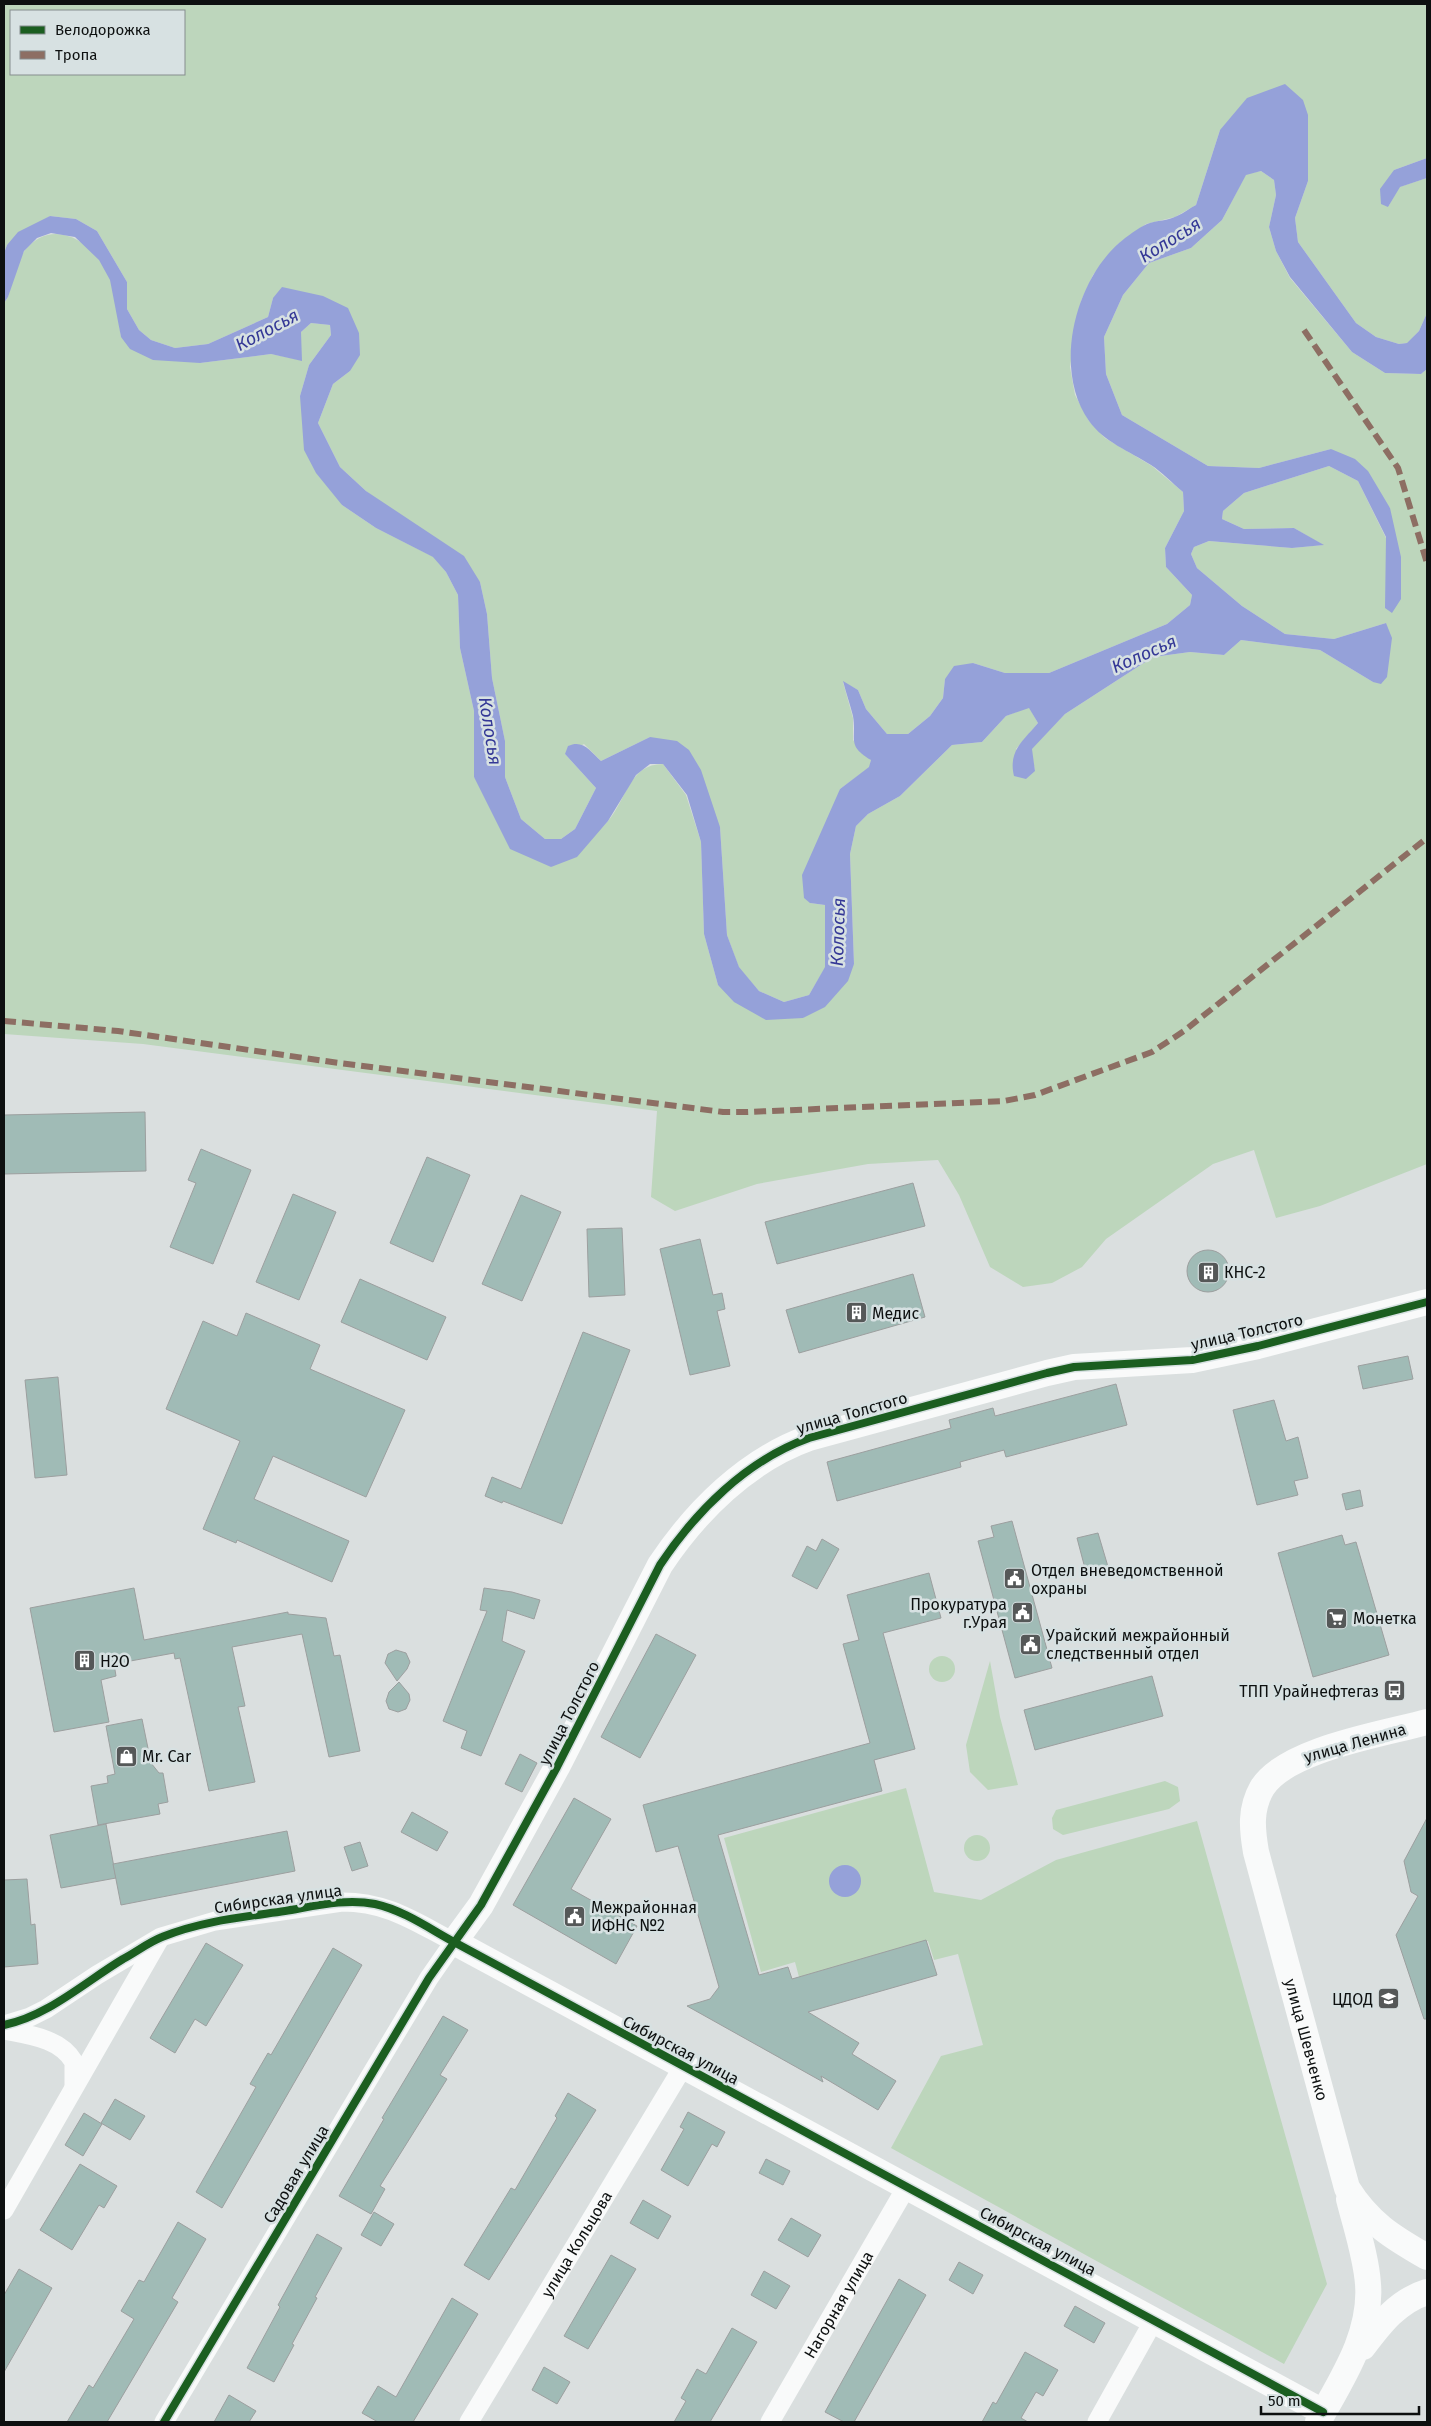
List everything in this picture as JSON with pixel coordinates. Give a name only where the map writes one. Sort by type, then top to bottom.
[{"type":"street","name":"улица Толстого","points":[[454,1942],[481,1905],[557,1767],[660,1565],[676,1540],[698,1516],[763,1459],[786,1446],[809,1438],[1047,1373],[1074,1367],[1173,1362],[1217,1356],[1427,1302]]},
{"type":"street","name":"улица Ленина","points":[[1262,1788],[1274,1775],[1296,1760],[1314,1752],[1427,1722]]},
{"type":"street","name":"улица Шевченко","points":[[1262,1788],[1254,1808],[1252,1828],[1256,1852],[1347,2188],[1358,2205],[1378,2227],[1427,2257]]},
{"type":"street","name":"Сибирская улица","points":[[4,2025],[30,2017],[46,2009],[97,1975],[161,1937],[215,1921],[342,1902],[362,1902],[390,1908],[1154,2320],[1321,2417]]},
{"type":"street","points":[[4,2210],[161,1937]]},
{"type":"street","name":"Садовая улица","points":[[164,2422],[419,1994],[454,1942]]},
{"type":"street","points":[[4,2030],[42,2038],[62,2048],[74,2062],[74,2088]]},
{"type":"street","name":"улица Кольцова","points":[[468,2422],[683,2067]]},
{"type":"street","name":"Нагорная улица","points":[[770,2422],[907,2186]]},
{"type":"street","points":[[1347,2188],[1368,2286],[1367,2316],[1352,2362]]},
{"type":"street","points":[[1321,2417],[1352,2362],[1389,2314],[1410,2298],[1427,2292]]},
{"type":"street","points":[[1097,2422],[1154,2320]]},
{"type":"green space","points":[[4,4],[1427,4],[1427,158],[1394,170],[1388,207],[1399,187],[1427,178],[1427,313],[1419,331],[1408,343],[1399,344],[1376,337],[1356,323],[1298,242],[1295,218],[1308,181],[1308,115],[1220,130],[1196,205],[1175,217],[1146,224],[1118,244],[1093,275],[1081,301],[1070,367],[1075,395],[1089,421],[1105,438],[1152,466],[1183,492],[1184,511],[1165,548],[1166,567],[1192,595],[1190,605],[1167,624],[1049,673],[1005,673],[973,663],[945,679],[943,698],[930,716],[908,734],[887,734],[866,709],[858,690],[843,682],[853,718],[853,740],[871,760],[870,767],[840,789],[810,903],[825,905],[825,968],[809,995],[784,1002],[759,991],[739,968],[727,935],[720,827],[650,737],[601,761],[584,744],[565,754],[596,788],[575,829],[561,839],[545,839],[521,819],[505,777],[505,741],[492,678],[487,614],[480,582],[366,491],[340,467],[318,423],[333,384],[350,371],[359,333],[273,298],[268,317],[208,344],[175,348],[151,340],[139,330],[127,309],[127,282],[97,231],[76,219],[50,216],[7,245],[4,253]]},
{"type":"green space","points":[[1261,171],[1274,180],[1276,195],[1269,227],[1276,251],[1290,278],[1352,352],[1385,373],[1421,374],[1427,369],[1427,1164],[1320,1206],[1276,1218],[1254,1150],[1213,1164],[1106,1239],[1082,1267],[1052,1283],[1023,1287],[990,1267],[959,1195],[938,1160],[868,1164],[757,1184],[675,1211],[651,1197],[657,1111],[143,1044],[4,1034],[4,303],[8,297],[22,254],[37,240],[49,235],[62,234],[74,238],[96,255],[105,267],[111,280],[121,337],[200,363],[271,354],[301,360],[301,332],[311,323],[330,325],[331,335],[309,365],[300,396],[342,505],[376,528],[434,557],[446,572],[458,595],[460,648],[474,711],[474,777],[551,867],[603,827],[636,776],[652,766],[663,764],[686,795],[701,842],[704,934],[718,985],[803,1018],[854,964],[850,854],[856,826],[868,814],[900,796],[952,745],[982,742],[1006,716],[1029,707],[1038,723],[1016,749],[1035,771],[1031,749],[1065,714],[1153,657],[1190,652],[1224,655],[1241,640],[1320,650],[1373,682],[1386,623],[1334,639],[1285,634],[1242,606],[1197,568],[1191,554],[1194,547],[1209,541],[1292,548],[1323,545],[1294,528],[1244,529],[1222,519],[1223,511],[1244,493],[1329,466],[1358,481],[1386,538],[1386,608],[1390,508],[1331,449],[1259,468],[1208,466],[1122,415],[1106,374],[1104,337],[1123,295],[1149,263],[1191,248],[1222,220],[1246,174]]},
{"type":"green space","points":[[942,1656],[951,1660],[955,1669],[951,1678],[942,1682],[933,1678],[929,1669],[933,1660]]},
{"type":"green space","points":[[990,1661],[1000,1717],[1018,1785],[988,1790],[970,1772],[966,1745]]},
{"type":"green space","points":[[1165,1781],[1178,1787],[1180,1801],[1169,1809],[1063,1835],[1053,1829],[1052,1818],[1056,1810]]},
{"type":"green space","points":[[906,1788],[934,1892],[981,1900],[1056,1860],[1197,1821],[1327,2284],[1284,2364],[891,2148],[941,2056],[983,2045],[958,1954],[934,1960],[928,1941],[799,1977],[795,1962],[761,1972],[724,1838]]},
{"type":"green space","points":[[977,1835],[986,1839],[990,1848],[986,1857],[977,1861],[968,1857],[964,1848],[968,1839]]},
{"type":"water","name":"Колосья","points":[[1285,84],[1303,100],[1308,115],[1308,181],[1295,218],[1298,242],[1356,323],[1376,337],[1399,344],[1407,343],[1419,331],[1427,313],[1427,369],[1421,374],[1385,373],[1352,352],[1290,277],[1276,251],[1269,227],[1276,195],[1274,180],[1261,171],[1246,175],[1222,220],[1191,248],[1149,263],[1123,295],[1104,337],[1106,374],[1122,415],[1208,466],[1259,468],[1331,449],[1355,459],[1368,471],[1390,508],[1401,557],[1401,599],[1392,613],[1385,608],[1386,537],[1358,481],[1329,466],[1244,493],[1223,511],[1222,519],[1244,529],[1294,528],[1324,545],[1292,548],[1209,541],[1194,547],[1191,554],[1197,568],[1242,606],[1285,634],[1334,639],[1386,623],[1392,638],[1387,677],[1381,684],[1373,682],[1320,650],[1241,640],[1224,655],[1190,652],[1153,657],[1065,714],[1032,749],[1035,771],[1026,779],[1014,776],[1013,760],[1022,741],[1038,723],[1029,708],[1006,716],[982,742],[952,745],[900,796],[868,814],[856,826],[850,854],[854,964],[848,981],[825,1007],[803,1018],[766,1020],[734,1002],[718,985],[704,934],[701,842],[687,795],[663,764],[650,764],[636,775],[608,821],[577,857],[551,867],[510,849],[474,777],[474,711],[460,648],[458,595],[446,572],[433,557],[376,528],[342,505],[316,473],[304,450],[300,396],[309,365],[331,335],[330,325],[311,323],[301,332],[302,361],[271,354],[200,363],[153,360],[130,349],[121,337],[110,280],[99,260],[75,237],[51,233],[37,238],[24,251],[8,297],[4,303],[4,253],[7,245],[18,232],[50,216],[76,219],[97,231],[127,282],[127,309],[139,330],[151,340],[175,348],[208,344],[268,317],[273,298],[282,287],[323,296],[348,308],[359,333],[360,355],[350,371],[333,384],[318,423],[340,467],[366,491],[464,556],[480,582],[487,614],[492,678],[505,741],[505,777],[521,819],[545,839],[561,839],[575,829],[596,788],[565,754],[568,746],[573,744],[582,745],[601,761],[650,737],[677,741],[689,750],[701,770],[720,827],[727,935],[739,967],[759,991],[784,1002],[809,995],[825,967],[825,905],[810,903],[804,898],[802,875],[840,789],[869,767],[871,760],[863,755],[855,746],[853,716],[843,681],[858,690],[866,709],[887,734],[908,734],[930,716],[943,698],[945,679],[954,666],[973,663],[1005,673],[1049,673],[1167,624],[1190,605],[1192,595],[1166,567],[1165,548],[1184,511],[1183,492],[1155,468],[1102,435],[1089,421],[1078,400],[1072,377],[1071,353],[1074,328],[1080,303],[1090,281],[1103,260],[1119,243],[1140,228],[1147,224],[1174,218],[1196,205],[1220,130],[1247,98]]},
{"type":"water","points":[[1427,158],[1427,178],[1400,187],[1388,207],[1381,204],[1380,189],[1394,170]]},
{"type":"water","points":[[845,1865],[851,1866],[856,1870],[860,1875],[860,1887],[856,1892],[851,1896],[845,1897],[839,1896],[834,1892],[830,1887],[829,1881],[830,1875],[834,1870],[839,1866]]},
{"type":"building","points":[[145,1112],[146,1171],[4,1174],[4,1115]]},
{"type":"building","points":[[201,1149],[251,1170],[213,1264],[170,1247],[196,1183],[188,1180]]},
{"type":"building","points":[[427,1157],[470,1175],[433,1262],[390,1243]]},
{"type":"building","points":[[913,1183],[925,1226],[777,1264],[765,1222]]},
{"type":"building","points":[[293,1194],[336,1212],[299,1300],[256,1282]]},
{"type":"building","points":[[521,1195],[561,1212],[522,1301],[482,1284]]},
{"type":"building","points":[[622,1228],[625,1295],[589,1297],[587,1229]]},
{"type":"building","points":[[700,1239],[713,1295],[722,1293],[725,1309],[717,1311],[730,1366],[690,1375],[660,1249]]},
{"type":"building","name":"КНС-2","points":[[1204,1250],[1212,1250],[1223,1256],[1229,1271],[1223,1286],[1212,1292],[1204,1292],[1193,1286],[1187,1275],[1187,1267],[1193,1256]]},
{"type":"building","name":"Медис","points":[[913,1274],[925,1317],[799,1353],[786,1310]]},
{"type":"building","points":[[360,1279],[446,1317],[427,1360],[341,1322]]},
{"type":"building","points":[[246,1313],[320,1345],[310,1369],[405,1410],[366,1497],[273,1456],[254,1499],[349,1541],[332,1582],[237,1540],[236,1543],[203,1529],[240,1441],[166,1409],[203,1321],[237,1336]]},
{"type":"building","points":[[583,1332],[630,1350],[562,1524],[485,1496],[492,1477],[521,1489]]},
{"type":"building","points":[[1408,1356],[1413,1379],[1363,1389],[1358,1366]]},
{"type":"building","points":[[58,1377],[67,1475],[35,1478],[25,1380]]},
{"type":"building","points":[[1116,1384],[1127,1425],[1006,1457],[1004,1450],[960,1462],[961,1467],[837,1501],[827,1462],[951,1428],[949,1420],[993,1408],[995,1416]]},
{"type":"building","points":[[1274,1400],[1286,1441],[1298,1437],[1308,1478],[1294,1481],[1298,1495],[1257,1505],[1233,1410]]},
{"type":"building","points":[[1360,1490],[1363,1506],[1346,1510],[1342,1494]]},
{"type":"building","points":[[1012,1521],[1052,1668],[1015,1678],[978,1541],[994,1537],[991,1526]]},
{"type":"building","points":[[1098,1533],[1109,1570],[1087,1576],[1077,1538]]},
{"type":"building","name":"Монетка","points":[[1342,1535],[1345,1545],[1356,1542],[1389,1655],[1313,1677],[1278,1553]]},
{"type":"building","points":[[822,1539],[839,1549],[817,1589],[792,1576],[807,1546],[816,1551]]},
{"type":"building","points":[[929,1573],[941,1618],[883,1633],[915,1749],[874,1760],[882,1791],[718,1835],[759,1975],[788,1967],[792,1979],[926,1940],[937,1975],[808,2012],[859,2043],[852,2054],[896,2081],[878,2110],[821,2076],[823,2082],[687,2006],[710,1999],[719,1987],[678,1846],[656,1852],[643,1805],[870,1743],[843,1644],[859,1640],[847,1595]]},
{"type":"building","points":[[134,1588],[144,1640],[288,1612],[288,1614],[326,1618],[334,1656],[340,1655],[360,1751],[329,1757],[302,1634],[232,1647],[245,1706],[238,1707],[255,1782],[209,1791],[180,1658],[175,1659],[174,1653],[114,1664],[116,1676],[101,1680],[109,1722],[54,1732],[30,1608]]},
{"type":"building","points":[[484,1588],[512,1592],[540,1600],[534,1619],[507,1610],[502,1641],[525,1651],[481,1756],[461,1748],[467,1731],[443,1721],[487,1611],[480,1610]]},
{"type":"building","points":[[656,1634],[696,1655],[640,1758],[601,1737]]},
{"type":"building","points":[[396,1650],[406,1653],[410,1662],[397,1681],[385,1663],[388,1654]]},
{"type":"building","points":[[1152,1676],[1163,1716],[1035,1750],[1024,1710]]},
{"type":"building","points":[[399,1682],[409,1694],[410,1700],[406,1709],[398,1712],[389,1709],[386,1701],[389,1692]]},
{"type":"building","points":[[142,1719],[151,1763],[159,1773],[163,1773],[168,1802],[158,1804],[160,1814],[98,1825],[91,1786],[108,1783],[107,1776],[115,1774],[106,1726]]},
{"type":"building","points":[[520,1754],[537,1763],[522,1792],[505,1784]]},
{"type":"building","name":"Межрайонная ИФНС №2","points":[[574,1798],[611,1819],[571,1889],[637,1926],[616,1964],[513,1905]]},
{"type":"building","points":[[412,1812],[448,1832],[437,1851],[401,1832]]},
{"type":"building","points":[[1427,1818],[1427,2019],[1424,2019],[1396,1935],[1418,1896],[1411,1892],[1404,1861]]},
{"type":"building","points":[[106,1824],[116,1878],[61,1888],[50,1835]]},
{"type":"building","points":[[287,1831],[295,1871],[121,1905],[113,1864]]},
{"type":"building","points":[[360,1842],[368,1866],[352,1871],[344,1847]]},
{"type":"building","points":[[27,1879],[31,1925],[35,1924],[38,1964],[4,1967],[4,1880]]},
{"type":"building","points":[[206,1943],[243,1965],[206,2026],[195,2019],[175,2053],[150,2038]]},
{"type":"building","points":[[333,1948],[362,1965],[222,2208],[196,2192],[256,2087],[250,2084],[268,2053],[271,2055]]},
{"type":"building","points":[[443,2016],[468,2030],[440,2075],[447,2079],[380,2186],[385,2189],[371,2214],[339,2196],[384,2119],[382,2118]]},
{"type":"building","points":[[568,2093],[596,2110],[489,2280],[464,2265],[511,2188],[515,2190],[557,2118],[555,2116]]},
{"type":"building","points":[[115,2099],[145,2116],[130,2140],[101,2123]]},
{"type":"building","points":[[688,2112],[725,2132],[717,2147],[712,2144],[688,2186],[661,2170],[684,2129],[680,2127]]},
{"type":"building","points":[[84,2113],[102,2124],[83,2156],[65,2145]]},
{"type":"building","points":[[766,2159],[790,2171],[783,2185],[759,2173]]},
{"type":"building","points":[[80,2164],[117,2186],[104,2208],[99,2205],[72,2250],[40,2230]]},
{"type":"building","points":[[643,2200],[671,2216],[658,2239],[630,2223]]},
{"type":"building","points":[[374,2212],[394,2224],[381,2246],[361,2235]]},
{"type":"building","points":[[791,2218],[821,2235],[808,2257],[778,2240]]},
{"type":"building","points":[[178,2222],[206,2239],[172,2298],[178,2302],[107,2422],[67,2422],[89,2385],[93,2388],[134,2319],[121,2311],[139,2280],[144,2282]]},
{"type":"building","points":[[317,2234],[342,2248],[315,2297],[317,2298],[274,2382],[247,2368],[280,2307],[278,2305]]},
{"type":"building","points":[[611,2255],[636,2269],[588,2349],[564,2336]]},
{"type":"building","points":[[959,2262],[983,2275],[973,2294],[949,2280]]},
{"type":"building","points":[[19,2269],[52,2288],[4,2372],[4,2295]]},
{"type":"building","points":[[764,2271],[790,2286],[776,2309],[751,2295]]},
{"type":"building","points":[[899,2279],[926,2295],[854,2422],[844,2422],[825,2412]]},
{"type":"building","points":[[452,2298],[478,2314],[413,2422],[378,2422],[362,2413],[378,2386],[396,2397]]},
{"type":"building","points":[[1075,2306],[1105,2323],[1094,2343],[1064,2326]]},
{"type":"building","points":[[732,2328],[757,2342],[710,2422],[674,2422],[686,2401],[681,2398],[697,2369],[706,2374]]},
{"type":"building","points":[[1025,2352],[1058,2370],[1043,2396],[1036,2392],[1021,2418],[1028,2422],[982,2422],[993,2402],[996,2404]]},
{"type":"building","points":[[544,2367],[570,2382],[557,2404],[532,2390]]},
{"type":"building","points":[[229,2395],[256,2411],[249,2422],[214,2422]]},
{"type":"marked path","points":[[1304,330],[1398,468],[1427,563]]},
{"type":"marked path","points":[[4,1021],[118,1031],[332,1062],[723,1112],[1004,1101],[1035,1095],[1152,1052],[1184,1031],[1427,838]]},
{"type":"cycle path","points":[[164,2422],[429,1978],[481,1905],[557,1767],[660,1565],[690,1525],[725,1490],[765,1460],[809,1438],[1047,1373],[1074,1367],[1192,1360],[1258,1346],[1427,1302]]},
{"type":"cycle path","points":[[4,2025],[20,2021],[51,2006],[147,1944],[192,1927],[223,1920],[330,1903],[364,1902],[375,1904],[416,1920],[1323,2412]]},
{"type":"place","name":"КНС-2","points":[[1208,1272]]},
{"type":"place","name":"Медис","points":[[856,1313]]},
{"type":"place","name":"Отдел вневедомственной охраны","points":[[1015,1579]]},
{"type":"place","name":"Прокуратура г.Урая","points":[[1023,1613]]},
{"type":"place","name":"Монетка","points":[[1337,1618]]},
{"type":"place","name":"Урайский межрайонный следственный отдел","points":[[1030,1644]]},
{"type":"place","name":"Н2О","points":[[84,1661]]},
{"type":"place","name":"ТПП Урайнефтегаз","points":[[1395,1691]]},
{"type":"place","name":"Mr. Car","points":[[126,1756]]},
{"type":"place","name":"Межрайонная ИФНС №2","points":[[575,1916]]},
{"type":"place","name":"ЦДОД","points":[[1389,1999]]}]
